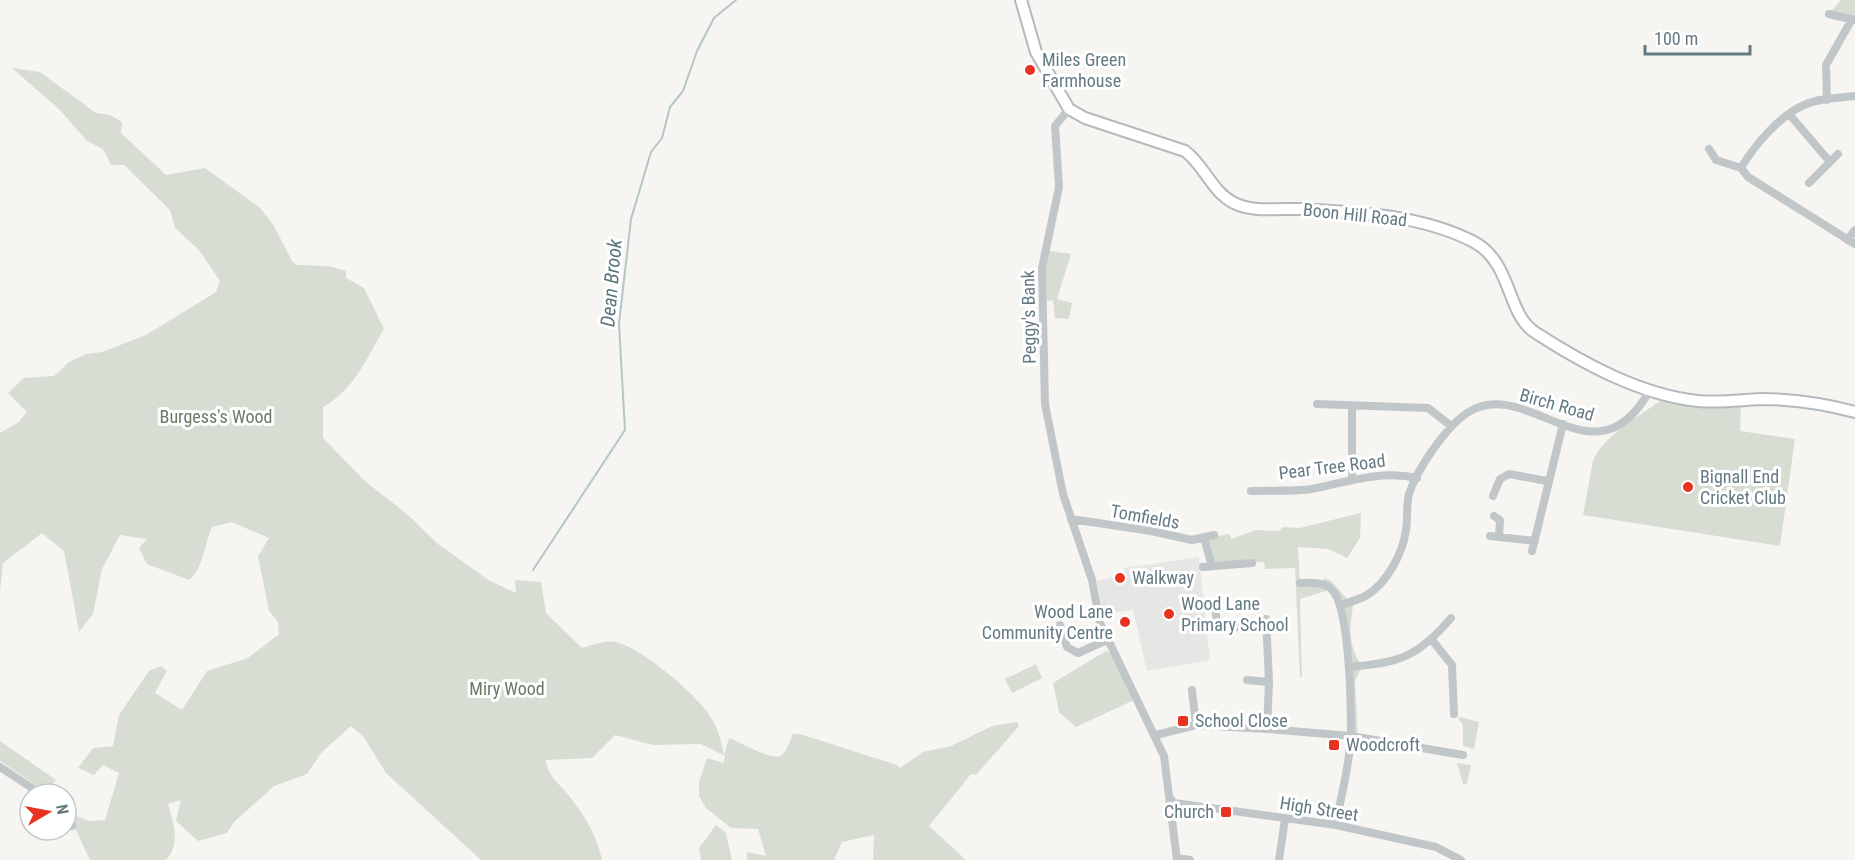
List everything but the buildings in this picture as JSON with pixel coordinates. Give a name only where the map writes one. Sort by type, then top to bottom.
[{"type":"street","points":[[1021,0],[1036,52],[1069,110]]},
{"type":"street","points":[[1827,100],[1826,64],[1853,20],[1829,14]]},
{"type":"street","points":[[1741,168],[1750,153],[1789,114],[1805,104],[1855,96]]},
{"type":"street","name":"Boon Hill Road","points":[[1069,110],[1085,118],[1185,152],[1197,162],[1214,188],[1243,206],[1393,217],[1474,242],[1497,261],[1524,320],[1535,333],[1594,367],[1650,390],[1696,401],[1778,400],[1830,406],[1855,412]]},
{"type":"street","name":"Peggy's Bank","points":[[1069,110],[1055,126],[1059,187],[1042,268],[1045,404],[1063,494],[1092,580],[1100,623],[1156,735],[1164,756],[1177,859]]},
{"type":"street","points":[[1789,114],[1830,162]]},
{"type":"street","points":[[1709,149],[1716,160],[1741,168],[1748,177],[1855,244]]},
{"type":"street","points":[[1809,183],[1838,154]]},
{"type":"street","points":[[1847,240],[1855,230]]},
{"type":"street","name":"Birch Road","points":[[1341,605],[1367,595],[1391,570],[1406,534],[1409,495],[1417,478],[1451,426],[1469,411],[1496,405],[1514,407],[1596,433],[1613,428],[1627,420],[1650,390]]},
{"type":"street","points":[[1317,404],[1428,408],[1451,426]]},
{"type":"street","points":[[1352,405],[1352,479]]},
{"type":"street","points":[[1532,550],[1547,481],[1563,424]]},
{"type":"street","name":"Pear Tree Road","points":[[1251,491],[1309,489],[1352,479],[1399,474],[1417,478]]},
{"type":"street","points":[[1492,494],[1500,479],[1509,474],[1547,481]]},
{"type":"street","points":[[1494,516],[1500,520],[1499,537]]},
{"type":"street","name":"Tomfields","points":[[1071,519],[1192,540],[1214,535]]},
{"type":"street","points":[[1490,536],[1534,541]]},
{"type":"street","points":[[1204,538],[1208,566],[1251,563]]},
{"type":"street","points":[[1300,583],[1323,584],[1332,589],[1341,605],[1349,667],[1351,736],[1336,825]]},
{"type":"street","points":[[1216,614],[1213,626],[1266,623],[1269,682],[1267,729]]},
{"type":"street","points":[[1349,667],[1377,665],[1406,657],[1432,640],[1448,622],[1439,618]]},
{"type":"street","points":[[1060,625],[1067,647],[1078,653],[1107,640]]},
{"type":"street","points":[[1432,640],[1452,665],[1454,714]]},
{"type":"street","points":[[1247,680],[1269,682]]},
{"type":"street","points":[[1192,690],[1196,725]]},
{"type":"street","points":[[1156,735],[1196,725],[1267,729],[1351,736],[1463,756]]},
{"type":"street","points":[[0,767],[23,782]]},
{"type":"street","name":"High Street","points":[[1170,798],[1174,803],[1336,825],[1436,847],[1461,860]]},
{"type":"street","points":[[1279,860],[1285,819]]},
{"type":"street","points":[[1177,859],[1190,860]]},
{"type":"shaded area","name":"Wood Lane Primary School","points":[[1199,557],[1210,660],[1147,671],[1133,610],[1103,614],[1097,581],[1125,574],[1124,568]]},
{"type":"green space","points":[[1841,0],[1855,0],[1855,20],[1829,14]]},
{"type":"green space","name":"Burgess's Wood","points":[[12,68],[40,72],[96,113],[110,115],[122,122],[121,133],[166,175],[205,168],[260,208],[273,224],[292,261],[297,265],[328,266],[346,271],[346,278],[364,288],[384,329],[352,382],[334,400],[323,407],[323,438],[366,482],[407,514],[438,544],[490,581],[516,593],[515,580],[541,582],[546,613],[582,648],[603,642],[626,645],[667,672],[693,696],[710,716],[724,755],[701,744],[653,745],[615,735],[592,758],[546,760],[552,776],[587,822],[600,850],[602,860],[481,860],[386,773],[363,736],[351,726],[322,752],[307,774],[274,786],[234,822],[227,833],[198,841],[176,821],[181,800],[168,804],[174,825],[175,840],[171,854],[166,860],[90,860],[78,835],[78,817],[89,821],[105,820],[119,773],[103,765],[94,775],[78,768],[93,748],[113,746],[119,715],[149,671],[161,666],[167,671],[155,693],[182,710],[207,671],[248,658],[279,634],[278,622],[269,611],[258,556],[269,538],[232,522],[212,527],[201,563],[189,580],[147,564],[139,548],[147,539],[120,535],[102,569],[93,614],[79,632],[64,551],[42,533],[3,563],[0,593],[0,433],[19,422],[27,412],[8,393],[24,378],[54,376],[69,362],[86,354],[102,352],[146,335],[216,292],[220,281],[199,250],[175,228],[170,210],[124,165],[111,165],[103,149],[87,141],[60,110]]},
{"type":"green space","points":[[1049,251],[1071,254],[1057,299],[1072,303],[1069,319],[1055,318],[1053,300],[1047,301],[1045,270]]},
{"type":"green space","name":"Bignall End Cricket Club","points":[[1660,401],[1741,407],[1740,431],[1795,439],[1780,546],[1583,515],[1593,460],[1599,451],[1614,434]]},
{"type":"green space","points":[[1361,513],[1360,538],[1347,558],[1328,549],[1298,547],[1300,583],[1323,584],[1324,578],[1331,581],[1350,602],[1354,600],[1352,643],[1362,666],[1355,682],[1358,737],[1351,736],[1341,605],[1332,589],[1300,599],[1302,677],[1300,677],[1295,568],[1265,569],[1264,562],[1212,566],[1204,538],[1230,534],[1231,539],[1256,530],[1279,531],[1283,527],[1299,528]]},
{"type":"green space","points":[[1106,651],[1112,654],[1134,700],[1076,727],[1059,712],[1053,683]]},
{"type":"green space","points":[[1036,664],[1042,678],[1012,693],[1005,679]]},
{"type":"green space","points":[[1458,718],[1479,722],[1474,749],[1463,746],[1463,725]]},
{"type":"green space","points":[[1017,722],[1019,726],[976,775],[971,774],[929,826],[966,860],[873,860],[874,835],[842,842],[834,860],[747,860],[747,852],[766,856],[758,829],[731,828],[706,808],[699,796],[699,782],[707,758],[723,763],[729,738],[764,754],[778,756],[785,751],[793,734],[800,734],[897,765],[900,768],[923,752],[951,746],[992,726]]},
{"type":"green space","points":[[0,741],[56,780],[54,782],[31,782],[0,761]]},
{"type":"green space","points":[[1457,763],[1471,765],[1467,784],[1463,784]]},
{"type":"green space","points":[[716,825],[726,833],[732,860],[701,860],[699,848]]},
{"type":"waterway","name":"Dean Brook","points":[[533,570],[625,430],[619,324],[631,219],[651,152],[662,138],[670,107],[683,91],[697,51],[714,18],[736,0]]},
{"type":"place","name":"Miles Green Farmhouse","points":[[1030,70]]},
{"type":"place","name":"Bignall End Cricket Club","points":[[1688,487]]},
{"type":"place","name":"Walkway","points":[[1120,578]]},
{"type":"place","name":"Wood Lane Primary School","points":[[1169,614]]},
{"type":"place","name":"Wood Lane Community Centre","points":[[1125,622]]},
{"type":"place","name":"School Close","points":[[1183,721]]},
{"type":"place","name":"Woodcroft","points":[[1334,745]]},
{"type":"place","name":"Church","points":[[1226,812]]},
{"type":"park label","name":"Miry Wood","points":[[507,689]]}]
